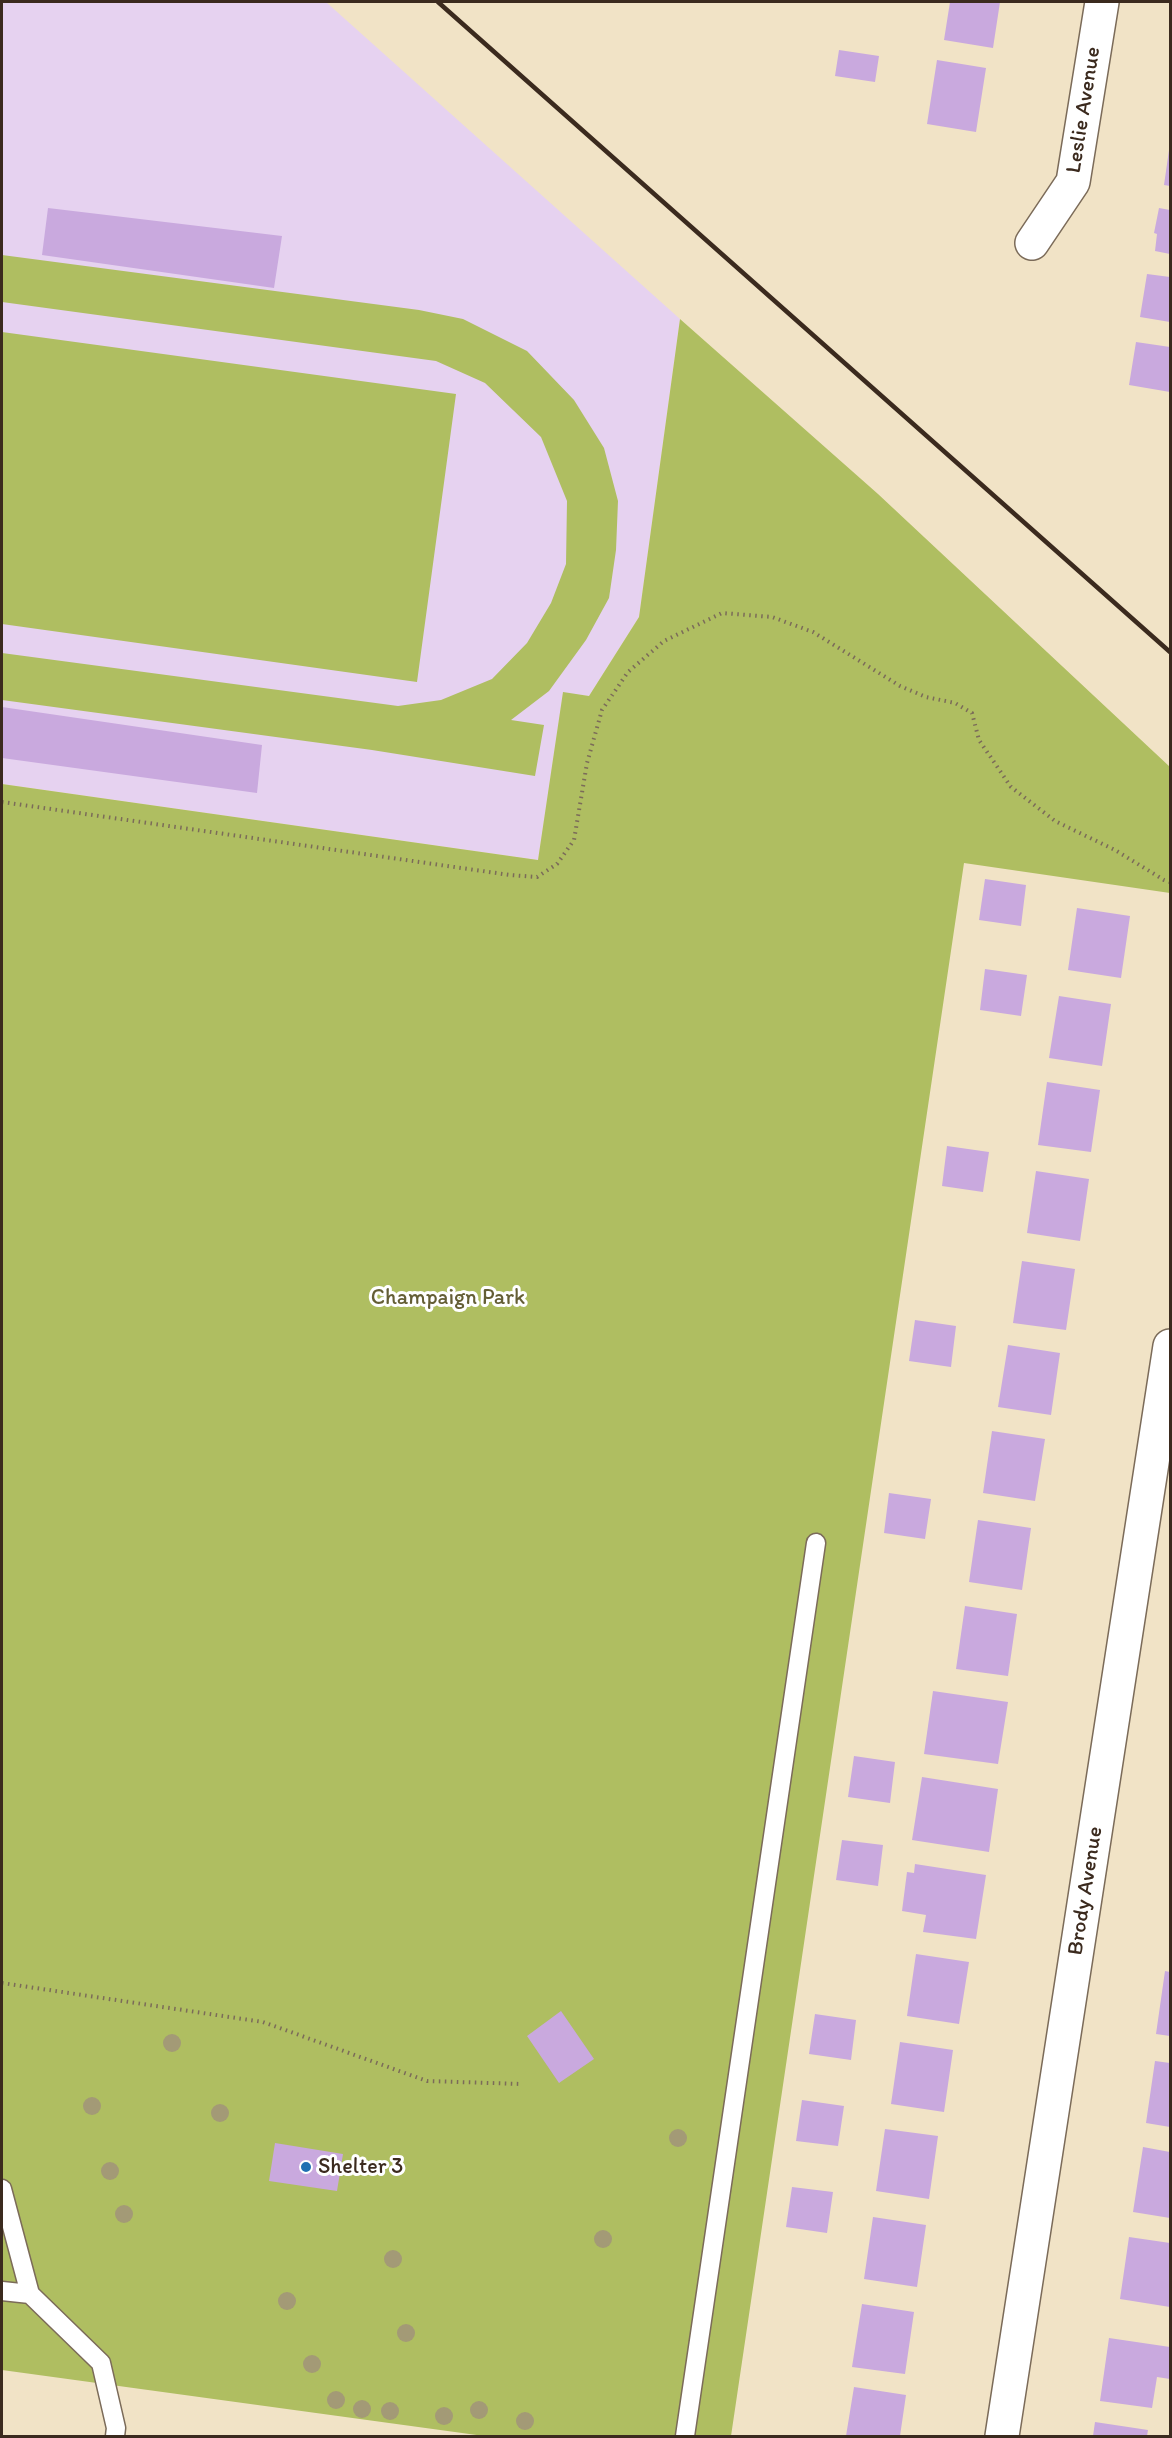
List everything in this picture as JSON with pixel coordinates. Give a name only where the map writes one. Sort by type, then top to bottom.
[{"type":"street","name":"Leslie Avenue","points":[[1032,243],[1073,182],[1102,2]]},
{"type":"street","name":"Brody Avenue","points":[[1002,2436],[1170,1346]]},
{"type":"lane","points":[[685,2436],[816,1543]]},
{"type":"lane","points":[[2,2189],[30,2294],[101,2363],[116,2428],[115,2436]]},
{"type":"lane","points":[[2,2291],[30,2294]]},
{"type":"path","points":[[2,802],[537,877],[557,864],[574,840],[587,763],[602,711],[628,672],[664,641],[722,613],[772,617],[813,632],[900,686],[926,697],[955,703],[972,713],[979,740],[1011,787],[1055,821],[1115,850],[1170,882]]},
{"type":"path","points":[[2,1983],[263,2022],[427,2080],[522,2084]]},
{"type":"shaded area","points":[[2,2],[326,2],[680,319],[639,617],[589,696],[563,693],[538,860],[2,784]]},
{"type":"green space","points":[[2,255],[419,310],[463,319],[527,351],[574,400],[604,448],[618,501],[616,550],[609,598],[586,640],[549,691],[511,720],[544,725],[535,776],[372,750],[2,700],[2,653],[398,706],[441,700],[492,679],[527,643],[551,603],[566,564],[567,501],[541,437],[485,383],[436,361],[2,302]]},
{"type":"green space","name":"Champaign Park","points":[[680,319],[878,494],[1170,767],[1170,893],[964,863],[731,2436],[484,2436],[2,2370],[2,784],[538,860],[563,692],[589,696],[639,617]]},
{"type":"green space","points":[[2,332],[456,394],[417,682],[2,624]]},
{"type":"building","points":[[950,2],[1000,2],[993,48],[944,40]]},
{"type":"building","points":[[839,50],[879,56],[875,82],[835,76]]},
{"type":"building","points":[[937,60],[986,68],[976,132],[927,124]]},
{"type":"building","points":[[1170,150],[1170,186],[1164,185]]},
{"type":"building","points":[[48,208],[282,236],[274,288],[42,255]]},
{"type":"building","points":[[1159,208],[1170,210],[1170,254],[1155,251],[1157,234],[1154,233]]},
{"type":"building","points":[[1147,274],[1170,277],[1170,322],[1140,317]]},
{"type":"building","points":[[1136,342],[1170,347],[1170,392],[1129,385]]},
{"type":"building","points":[[2,707],[262,745],[257,793],[2,758]]},
{"type":"building","points":[[985,879],[1026,885],[1021,926],[979,920]]},
{"type":"building","points":[[1077,908],[1130,916],[1121,978],[1068,970]]},
{"type":"building","points":[[985,969],[1027,975],[1021,1016],[980,1010]]},
{"type":"building","points":[[1059,996],[1111,1004],[1102,1066],[1049,1058]]},
{"type":"building","points":[[1047,1082],[1100,1090],[1091,1152],[1038,1145]]},
{"type":"building","points":[[947,1146],[989,1152],[983,1192],[942,1186]]},
{"type":"building","points":[[1036,1171],[1089,1179],[1080,1241],[1027,1233]]},
{"type":"building","points":[[1022,1261],[1075,1269],[1066,1330],[1013,1323]]},
{"type":"building","points":[[915,1320],[956,1326],[951,1367],[909,1361]]},
{"type":"building","points":[[1008,1345],[1060,1353],[1051,1415],[998,1407]]},
{"type":"building","points":[[992,1431],[1045,1439],[1035,1501],[983,1493]]},
{"type":"building","points":[[889,1493],[931,1499],[925,1539],[884,1533]]},
{"type":"building","points":[[978,1520],[1031,1528],[1022,1590],[969,1582]]},
{"type":"building","points":[[965,1606],[1017,1614],[1008,1676],[956,1669]]},
{"type":"building","points":[[933,1691],[1008,1702],[998,1764],[924,1754]]},
{"type":"building","points":[[854,1756],[895,1762],[890,1803],[848,1797]]},
{"type":"building","points":[[922,1777],[998,1789],[989,1852],[912,1840]]},
{"type":"building","points":[[842,1840],[883,1845],[878,1886],[836,1880]]},
{"type":"building","points":[[915,1864],[986,1875],[976,1939],[923,1932],[926,1915],[902,1911],[907,1872],[914,1873]]},
{"type":"building","points":[[916,1954],[969,1962],[959,2024],[907,2016]]},
{"type":"building","points":[[1165,1971],[1170,1972],[1170,2036],[1156,2034]]},
{"type":"building","points":[[561,2011],[594,2059],[559,2083],[527,2036]]},
{"type":"building","points":[[815,2014],[856,2020],[851,2060],[809,2054]]},
{"type":"building","points":[[900,2042],[953,2050],[944,2112],[891,2104]]},
{"type":"building","points":[[1155,2061],[1170,2063],[1170,2127],[1146,2123]]},
{"type":"building","points":[[802,2100],[844,2106],[838,2146],[796,2141]]},
{"type":"building","points":[[885,2129],[938,2136],[929,2199],[876,2191]]},
{"type":"building","name":"Shelter 3","points":[[275,2143],[343,2154],[337,2191],[269,2181]]},
{"type":"building","points":[[1143,2147],[1170,2152],[1170,2218],[1133,2212]]},
{"type":"building","points":[[792,2187],[833,2192],[827,2233],[786,2227]]},
{"type":"building","points":[[873,2217],[926,2225],[917,2287],[864,2279]]},
{"type":"building","points":[[1129,2237],[1170,2243],[1170,2307],[1120,2299]]},
{"type":"building","points":[[862,2304],[914,2312],[905,2374],[852,2367]]},
{"type":"building","points":[[1109,2338],[1170,2347],[1170,2379],[1157,2377],[1152,2408],[1100,2401]]},
{"type":"building","points":[[854,2387],[906,2395],[900,2436],[846,2436]]},
{"type":"building","points":[[1095,2422],[1148,2430],[1147,2436],[1093,2436]]},
{"type":"railway","points":[[438,2],[1170,652]]},
{"type":"place","name":"Shelter 3","points":[[306,2167]]}]
